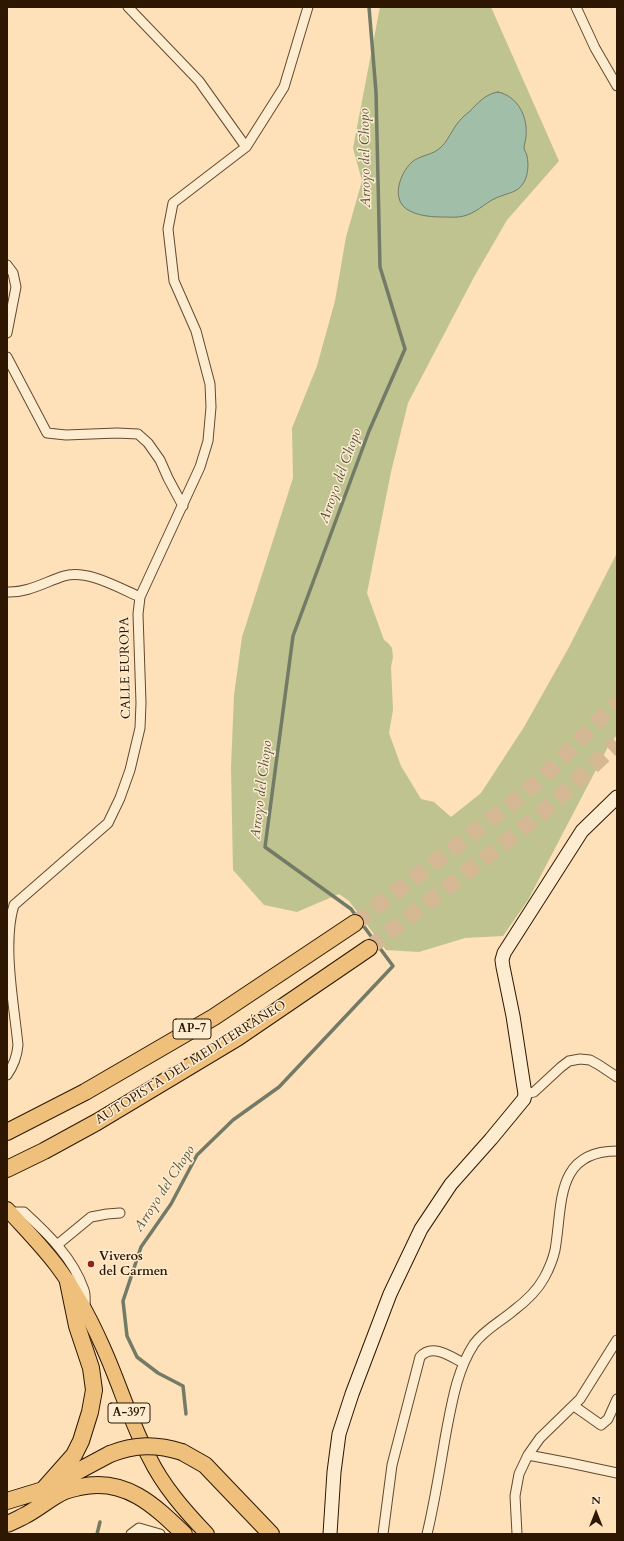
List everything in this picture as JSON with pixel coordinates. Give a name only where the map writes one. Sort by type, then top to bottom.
[{"type":"highway","name":"AUTOPISTA DEL MEDITERRÁNEO","points":[[7,1132],[85,1092],[214,1017],[355,923]]},
{"type":"highway","name":"AUTOPISTA DEL MEDITERRÁNEO","points":[[7,1169],[44,1151],[103,1118],[237,1038],[370,948]]},
{"type":"highway","points":[[7,1501],[43,1490],[74,1454],[81,1441],[90,1412],[94,1390],[91,1368],[77,1326],[68,1282]]},
{"type":"highway","points":[[7,1510],[20,1506],[43,1490],[110,1454],[135,1446],[161,1447],[182,1452],[205,1465],[271,1534]]},
{"type":"highway","points":[[7,1524],[24,1516],[66,1490],[90,1485],[103,1485],[126,1490],[150,1503],[163,1513],[184,1534]]},
{"type":"main road","name":"A-397","points":[[8,1210],[57,1265],[68,1282],[86,1312],[102,1344],[131,1418],[149,1457],[167,1488],[207,1534]]},
{"type":"street","points":[[128,7],[199,81],[246,147],[284,87],[308,7]]},
{"type":"street","points":[[576,7],[595,48],[617,86]]},
{"type":"street","name":"CALLE EUROPA","points":[[7,1075],[17,1057],[18,1045],[9,946],[10,918],[14,905],[108,822],[120,798],[130,770],[140,728],[141,703],[138,614],[140,597],[200,467],[208,441],[211,407],[210,384],[196,331],[174,280],[168,229],[173,203],[246,147]]},
{"type":"street","points":[[7,265],[13,273],[16,287],[7,333]]},
{"type":"street","points":[[7,357],[47,433],[66,435],[117,433],[138,434],[148,443],[160,460],[183,506]]},
{"type":"street","points":[[7,592],[26,591],[64,576],[76,574],[86,575],[140,597]]},
{"type":"street","points":[[330,1534],[334,1472],[339,1434],[352,1394],[390,1294],[421,1229],[451,1184],[524,1099],[525,1094],[513,1016],[502,960],[504,953],[582,832],[617,797]]},
{"type":"street","points":[[525,1094],[534,1092],[565,1064],[570,1061],[580,1059],[590,1060],[617,1077]]},
{"type":"street","points":[[427,1534],[434,1507],[450,1411],[463,1363],[475,1343],[488,1329],[514,1311],[532,1294],[543,1279],[554,1252],[564,1186],[570,1172],[578,1163],[593,1155],[609,1151],[617,1151]]},
{"type":"street","points":[[8,1210],[24,1212],[48,1234],[69,1260],[85,1291],[86,1312]]},
{"type":"street","points":[[57,1245],[91,1217],[120,1213]]},
{"type":"street","points":[[517,1534],[515,1496],[519,1474],[528,1455],[540,1438],[580,1399],[617,1340]]},
{"type":"street","points":[[383,1534],[392,1465],[420,1357],[424,1352],[432,1350],[463,1363]]},
{"type":"street","points":[[574,1406],[601,1425],[608,1419],[617,1399]]},
{"type":"street","points":[[528,1455],[617,1473]]},
{"type":"street","points":[[131,1534],[139,1528],[160,1534]]},
{"type":"green space","points":[[380,7],[491,7],[559,161],[507,220],[474,277],[408,403],[391,472],[367,593],[384,640],[392,648],[393,657],[391,667],[393,710],[389,733],[401,766],[421,799],[434,802],[451,817],[481,793],[524,727],[568,649],[617,553],[617,735],[610,743],[528,900],[503,936],[465,938],[419,952],[386,950],[349,901],[339,894],[297,912],[264,905],[233,870],[231,768],[234,695],[242,637],[293,478],[292,428],[317,366],[335,301],[346,237],[362,181],[353,148]]},
{"type":"shaded area","points":[[498,92],[505,94],[516,103],[520,108],[525,122],[526,136],[524,150],[527,155],[528,167],[526,179],[522,185],[515,191],[496,198],[476,211],[461,217],[426,216],[414,213],[404,207],[398,195],[400,180],[407,167],[415,160],[438,150],[462,118],[485,97]]},
{"type":"waterway","name":"Arroyo del Chopo","points":[[186,1414],[183,1386],[158,1373],[137,1357],[127,1336],[123,1301],[141,1247],[171,1204],[197,1155],[233,1120],[279,1087],[393,966],[351,909],[265,847],[293,636],[369,431],[405,349],[380,267],[376,92],[369,7]]},
{"type":"waterway","name":"Arroyo del Chopo","points":[[97,1534],[100,1522]]},
{"type":"tunnel","points":[[355,923],[512,803],[544,776],[617,702]]},
{"type":"tunnel","points":[[369,948],[527,825],[560,797],[617,743]]},
{"type":"place","name":"Viveros del Carmen","points":[[91,1264]]}]
